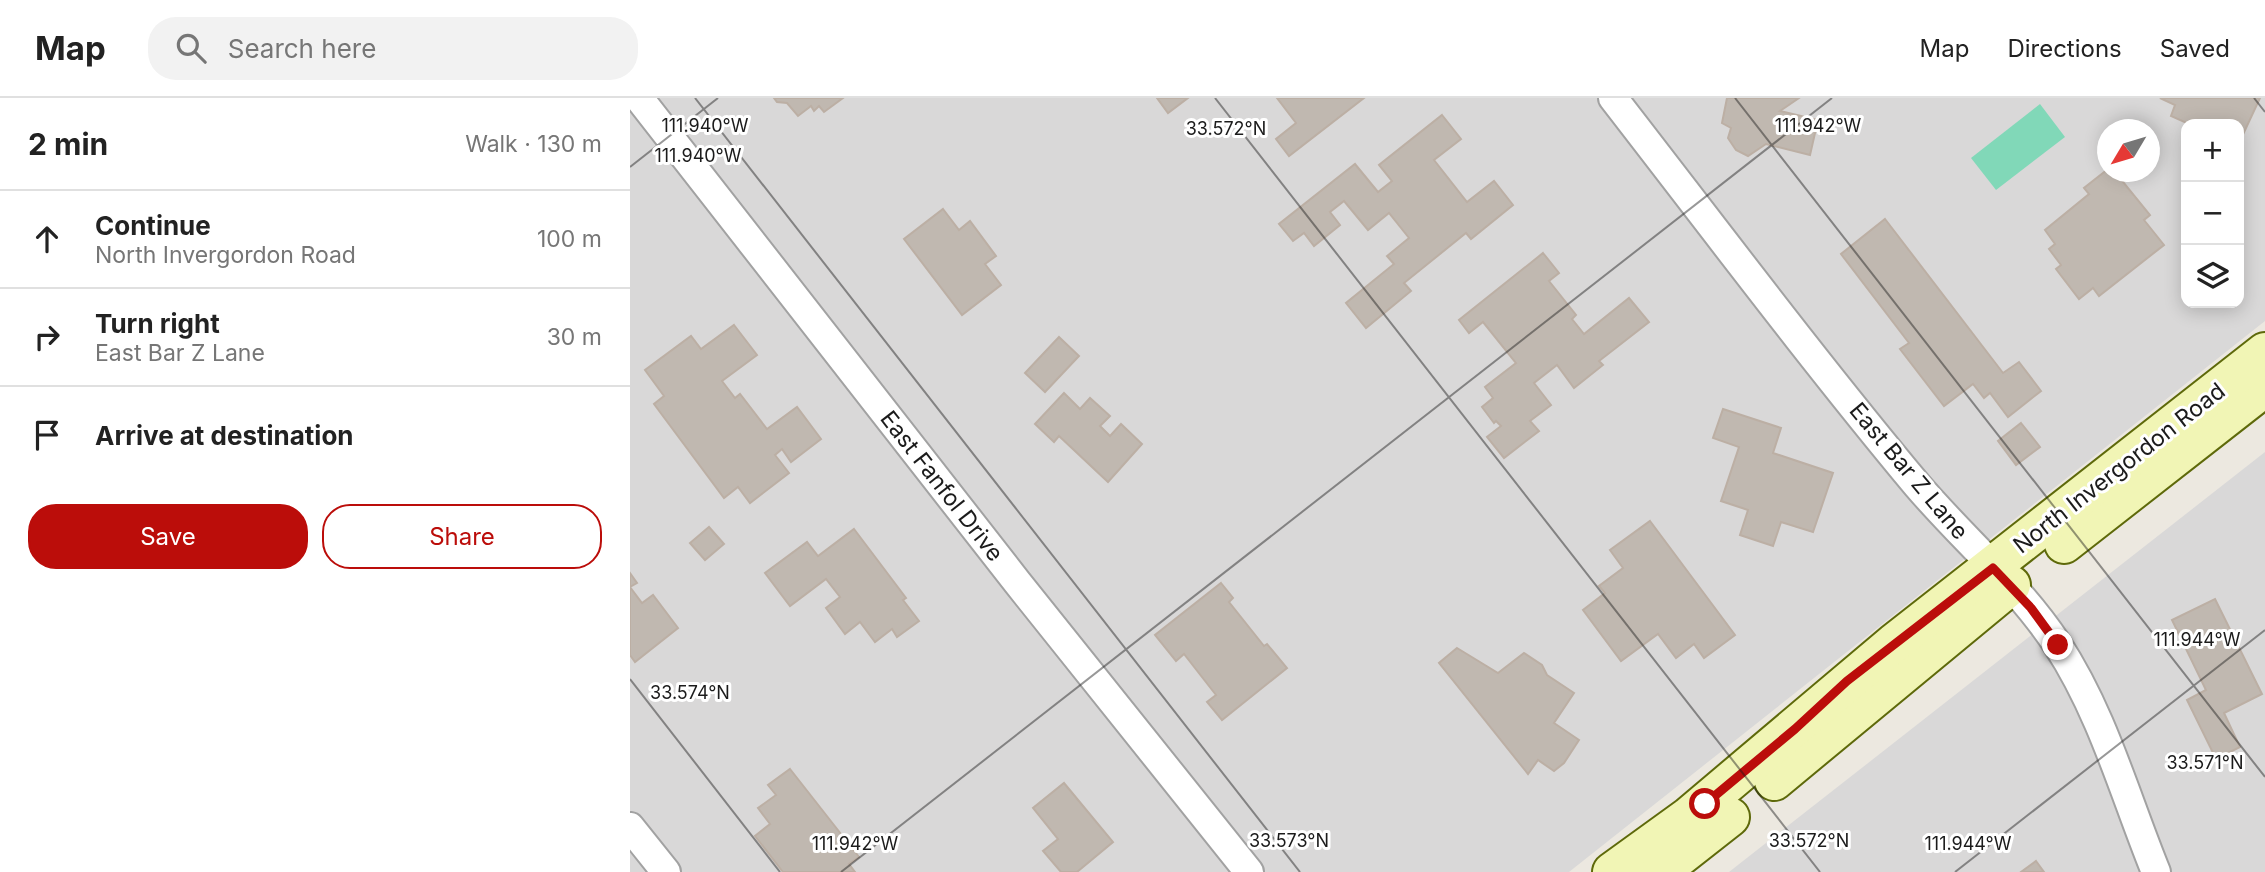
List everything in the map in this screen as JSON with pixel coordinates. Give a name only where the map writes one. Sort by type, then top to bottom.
[{"type":"main road","name":"North Invergordon Road","points":[[1660,872],[1721,825],[2002,577],[2265,352]]},
{"type":"main road","name":"North Invergordon Road","points":[[1612,872],[1688,817],[1795,729],[1847,681],[2002,577],[2265,387]]},
{"type":"street","name":"East Fanfol Drive","points":[[639,98],[1017,582],[1249,872]]},
{"type":"street","name":"East Bar Z Lane","points":[[1613,98],[1874,432],[1919,487],[2031,608],[2058,645],[2110,748],[2156,872]]},
{"type":"street","points":[[630,827],[666,872]]},
{"type":"shaded area","points":[[630,98],[2265,98],[2265,321],[1569,872],[630,872]]},
{"type":"shaded area","points":[[2265,452],[2265,872],[1729,872]]},
{"type":"green space","points":[[2040,104],[2065,137],[1996,190],[1971,158]]},
{"type":"building","points":[[774,98],[843,98],[824,112],[819,106],[814,111],[811,106],[798,116],[787,103],[777,102]]},
{"type":"building","points":[[1157,98],[1188,98],[1168,113]]},
{"type":"building","points":[[1277,98],[1364,98],[1289,156],[1276,139],[1296,123]]},
{"type":"building","points":[[1727,98],[1799,98],[1780,111],[1818,120],[1810,155],[1766,144],[1748,156],[1736,150],[1728,138],[1731,128],[1722,123]]},
{"type":"building","points":[[2160,98],[2260,98],[2244,132],[2244,119],[2181,120],[2171,116],[2175,105]]},
{"type":"building","points":[[1442,115],[1461,139],[1434,160],[1467,202],[1494,181],[1513,205],[1471,239],[1466,233],[1404,283],[1411,291],[1366,328],[1346,303],[1394,264],[1387,256],[1409,238],[1389,213],[1368,230],[1344,201],[1330,212],[1340,225],[1314,246],[1304,233],[1293,241],[1279,224],[1355,164],[1378,192],[1392,181],[1379,165]]},
{"type":"building","points":[[2097,178],[2097,182],[2123,182],[2150,215],[2144,220],[2164,245],[2099,296],[2093,288],[2079,299],[2056,269],[2061,265],[2049,249],[2055,244],[2045,230],[2089,194],[2084,188]]},
{"type":"building","points":[[943,209],[959,230],[970,221],[996,256],[985,264],[1001,285],[962,315],[904,239]]},
{"type":"building","points":[[1885,219],[2003,373],[2019,362],[2041,391],[2008,417],[1990,393],[1984,398],[1973,384],[1944,406],[1900,349],[1909,343],[1841,254]]},
{"type":"building","points":[[1543,253],[1559,273],[1549,281],[1576,315],[1572,319],[1584,334],[1629,298],[1649,322],[1599,361],[1603,365],[1574,388],[1557,365],[1534,383],[1551,405],[1530,421],[1539,431],[1504,458],[1487,437],[1501,426],[1496,421],[1494,423],[1482,407],[1493,398],[1485,387],[1516,363],[1483,322],[1469,333],[1459,320]]},
{"type":"building","points":[[734,325],[757,355],[722,381],[735,398],[740,394],[767,429],[797,407],[821,439],[791,462],[782,449],[775,455],[789,473],[750,503],[738,487],[724,498],[654,404],[664,396],[645,370],[691,336],[701,349]]},
{"type":"building","points":[[1059,337],[1079,356],[1045,392],[1025,373]]},
{"type":"building","points":[[1064,393],[1080,409],[1090,398],[1110,416],[1100,426],[1110,436],[1121,424],[1142,444],[1108,482],[1059,436],[1054,442],[1035,424]]},
{"type":"building","points":[[1723,409],[1781,428],[1773,453],[1833,473],[1813,532],[1781,522],[1773,546],[1740,535],[1748,510],[1721,501],[1739,447],[1713,438]]},
{"type":"building","points":[[2021,423],[2040,447],[2016,465],[1998,441]]},
{"type":"building","points":[[1650,521],[1735,635],[1704,658],[1694,644],[1676,658],[1658,634],[1621,661],[1583,610],[1605,593],[1599,586],[1623,568],[1610,550]]},
{"type":"building","points":[[709,527],[724,544],[705,560],[690,543]]},
{"type":"building","points":[[854,529],[906,598],[903,600],[919,621],[897,637],[892,629],[875,642],[860,622],[845,634],[826,608],[840,597],[826,579],[790,606],[765,573],[807,542],[818,556]]},
{"type":"building","points":[[630,573],[637,583],[630,587]]},
{"type":"building","points":[[1221,583],[1233,598],[1229,602],[1264,646],[1267,644],[1287,668],[1222,720],[1207,702],[1216,695],[1184,654],[1176,661],[1155,635]]},
{"type":"building","points":[[630,587],[642,603],[653,595],[678,628],[635,662],[630,655]]},
{"type":"building","points":[[2215,599],[2262,694],[2224,713],[2240,747],[2216,759],[2187,700],[2206,690],[2172,620]]},
{"type":"building","points":[[1457,648],[1498,673],[1524,653],[1542,665],[1547,675],[1574,693],[1554,723],[1579,740],[1564,763],[1554,771],[1538,760],[1528,774],[1439,663]]},
{"type":"building","points":[[790,769],[859,857],[849,864],[855,872],[783,872],[755,836],[770,824],[758,808],[776,795],[768,785]]},
{"type":"building","points":[[1064,783],[1113,842],[1077,872],[1061,872],[1043,851],[1058,839],[1033,808]]},
{"type":"building","points":[[2036,861],[2044,872],[2021,872]]},
{"type":"route","points":[[1705,804],[1795,729],[1847,681],[1993,568],[2031,608],[2058,645]]}]
